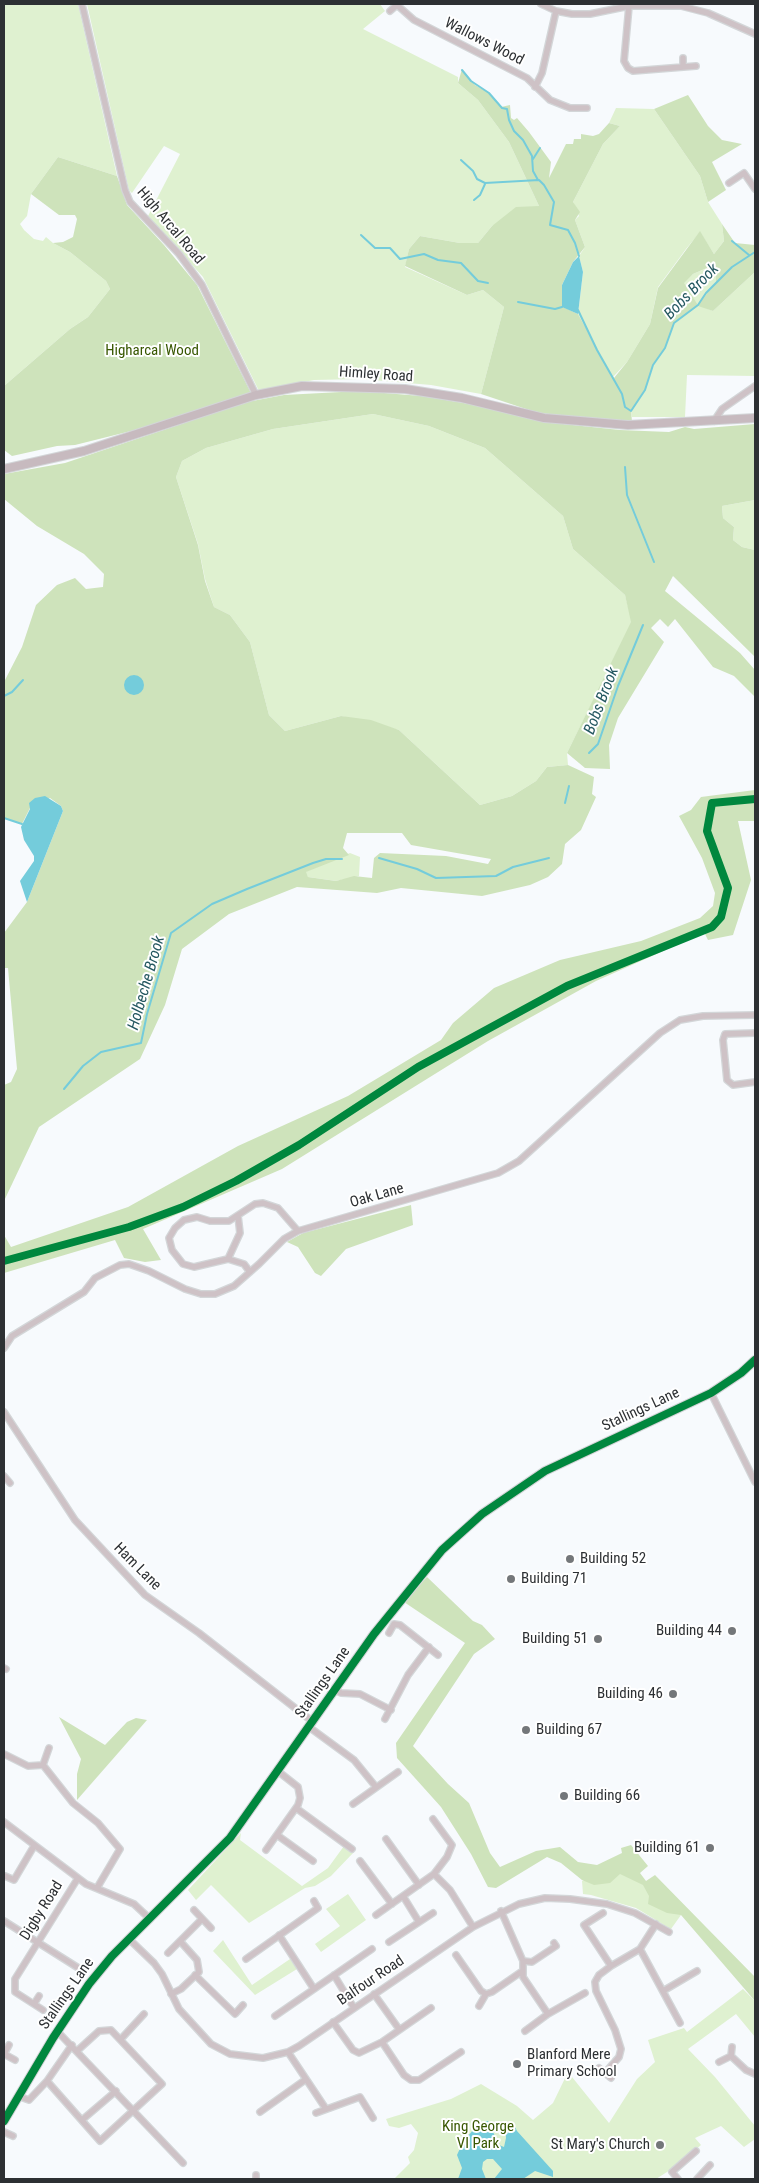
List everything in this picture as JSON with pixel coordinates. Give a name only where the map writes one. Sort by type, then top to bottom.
[{"type":"main road","name":"Himley Road","points":[[4,468],[84,451],[256,396],[302,386],[385,387],[462,398],[544,418],[628,426],[755,418]]},
{"type":"main road","name":"Stallings Lane","points":[[5,2118],[57,2030],[89,1984],[129,1939],[229,1840],[279,1772],[374,1634],[417,1578],[442,1550],[482,1514],[545,1471],[711,1393],[742,1373],[755,1360]]},
{"type":"street","name":"High Arcal Road","points":[[82,4],[125,190],[130,202],[179,254],[202,285],[256,396]]},
{"type":"street","name":"Wallows Wood","points":[[390,11],[397,4],[414,20],[527,78],[550,100],[570,108],[587,108]]},
{"type":"street","points":[[541,4],[556,11],[572,14],[590,14],[650,4],[681,6],[708,13],[755,34]]},
{"type":"street","points":[[629,6],[624,61],[628,68],[633,71],[696,66]]},
{"type":"street","points":[[535,86],[542,73],[556,11]]},
{"type":"street","points":[[683,58],[683,67]]},
{"type":"street","points":[[729,183],[744,174],[755,189]]},
{"type":"street","points":[[714,421],[722,409],[755,386]]},
{"type":"street","name":"Oak Lane","points":[[4,1348],[12,1336],[84,1292],[95,1278],[120,1265],[129,1264],[149,1271],[201,1294],[214,1294],[234,1286],[284,1239],[298,1231],[498,1173],[519,1161],[660,1033],[673,1024],[680,1020],[703,1016],[755,1015]]},
{"type":"street","points":[[755,1033],[725,1034],[722,1040],[727,1080],[732,1085],[755,1082]]},
{"type":"street","points":[[250,1272],[244,1264],[228,1259],[194,1267],[184,1264],[178,1260],[172,1250],[170,1238],[175,1228],[184,1220],[197,1217],[220,1222],[238,1216],[256,1204],[271,1205],[278,1208],[298,1231]]},
{"type":"street","points":[[228,1259],[240,1233],[238,1216]]},
{"type":"street","points":[[711,1393],[755,1482]]},
{"type":"street","name":"Ham Lane","points":[[4,1412],[75,1520],[144,1594],[200,1633],[354,1760],[376,1787]]},
{"type":"street","points":[[4,1476],[10,1483]]},
{"type":"street","points":[[389,1633],[394,1624],[400,1625],[438,1655]]},
{"type":"street","points":[[385,1719],[408,1675],[429,1648]]},
{"type":"street","points":[[335,1690],[341,1693],[360,1694],[390,1710]]},
{"type":"street","points":[[43,1765],[49,1748]]},
{"type":"street","points":[[4,1754],[28,1766],[43,1765]]},
{"type":"street","points":[[43,1765],[73,1802],[98,1823],[120,1849],[98,1888]]},
{"type":"street","points":[[266,1850],[296,1808],[300,1794],[298,1787],[279,1772]]},
{"type":"street","points":[[353,1804],[398,1772]]},
{"type":"street","points":[[296,1808],[352,1849]]},
{"type":"street","points":[[376,1915],[434,1874],[447,1857],[452,1845],[433,1819]]},
{"type":"street","points":[[4,1822],[78,1878],[134,1904],[150,1919]]},
{"type":"street","points":[[277,1835],[314,1861]]},
{"type":"street","points":[[386,1839],[419,1886]]},
{"type":"street","points":[[391,1847],[397,1843]]},
{"type":"street","points":[[5,1876],[14,1880],[34,1846]]},
{"type":"street","points":[[360,1861],[392,1904]]},
{"type":"street","points":[[434,1874],[450,1890],[473,1927]]},
{"type":"street","name":"Digby Road","points":[[43,2010],[19,1997],[15,1992],[14,1983],[78,1878]]},
{"type":"street","points":[[403,1896],[420,1922]]},
{"type":"street","name":"Balfour Road","points":[[129,1939],[154,1963],[162,1974],[179,2009],[211,2044],[221,2050],[247,2058],[263,2058],[288,2052],[473,1927],[501,1911],[538,1900],[570,1898],[607,1904],[635,1913],[670,1932]]},
{"type":"street","points":[[246,1958],[318,1908],[314,1901]]},
{"type":"street","points":[[194,1910],[211,1928]]},
{"type":"street","points":[[501,1911],[523,1961],[521,1972],[526,1983],[548,2014]]},
{"type":"street","points":[[603,1913],[584,1925],[611,1966]]},
{"type":"street","points":[[389,1942],[432,1914]]},
{"type":"street","points":[[168,1953],[202,1919]]},
{"type":"street","points":[[4,1921],[80,1969]]},
{"type":"street","points":[[605,2073],[619,2057],[622,2049],[596,1991],[595,1982],[599,1975],[611,1966],[640,1949],[656,1924]]},
{"type":"street","points":[[279,1935],[314,1989]]},
{"type":"street","points":[[171,1994],[196,1975],[199,1969],[198,1960],[180,1941]]},
{"type":"street","points":[[523,1961],[532,1962],[556,1946],[554,1943]]},
{"type":"street","points":[[275,2016],[372,1949]]},
{"type":"street","points":[[640,1949],[680,2023]]},
{"type":"street","points":[[456,1955],[481,1991],[486,1994]]},
{"type":"street","points":[[663,1991],[697,1971]]},
{"type":"street","points":[[479,2006],[486,1994],[521,1972]]},
{"type":"street","points":[[196,1975],[235,2014],[243,2005]]},
{"type":"street","points":[[334,1975],[354,2008]]},
{"type":"street","points":[[525,2031],[548,2014],[585,1993]]},
{"type":"street","points":[[374,1994],[399,2029]]},
{"type":"street","points":[[34,2004],[39,1996]]},
{"type":"street","points":[[333,2022],[355,2052],[362,2053],[382,2042],[431,2008]]},
{"type":"street","points":[[121,2039],[144,2014]]},
{"type":"street","points":[[47,2081],[100,2141],[162,2084],[111,2030],[102,2029],[76,2050]]},
{"type":"street","points":[[57,2030],[183,2163]]},
{"type":"street","points":[[382,2042],[404,2075],[411,2080],[419,2080],[461,2052]]},
{"type":"street","points":[[10,2045],[4,2054],[14,2060]]},
{"type":"street","points":[[18,2096],[29,2100],[47,2081],[72,2045]]},
{"type":"street","points":[[731,2056],[732,2047]]},
{"type":"street","points":[[288,2052],[326,2110]]},
{"type":"street","points":[[719,2062],[731,2056]]},
{"type":"street","points":[[731,2056],[746,2070],[755,2074]]},
{"type":"street","points":[[599,2068],[611,2078]]},
{"type":"street","points":[[260,2112],[305,2080]]},
{"type":"street","points":[[82,2120],[116,2091]]},
{"type":"street","points":[[316,2113],[360,2097],[373,2118]]},
{"type":"street","points":[[4,2132],[13,2136]]},
{"type":"street","points":[[678,2179],[672,2172],[696,2151]]},
{"type":"street","points":[[697,2179],[710,2166]]},
{"type":"green space","points":[[4,4],[78,4],[117,176],[58,157],[31,194],[27,216],[20,224],[24,230],[34,239],[43,241],[46,237],[70,252],[106,281],[110,289],[88,317],[70,329],[4,386]]},
{"type":"green space","points":[[87,4],[380,4],[385,11],[363,29],[458,77],[458,83],[478,100],[509,142],[539,206],[492,226],[478,243],[460,243],[420,236],[409,249],[405,267],[467,295],[483,290],[504,307],[481,394],[431,385],[361,379],[314,380],[259,391],[203,277],[148,216],[180,154],[164,146],[132,193],[129,190]]},
{"type":"green space","points":[[462,69],[475,85],[489,93],[501,107],[510,105],[511,118],[514,120],[517,118],[551,162],[549,178],[566,144],[573,144],[574,139],[581,139],[581,134],[593,136],[599,134],[609,123],[620,126],[603,144],[573,202],[580,212],[575,220],[585,247],[573,262],[562,285],[563,307],[578,314],[614,378],[627,362],[650,324],[658,288],[700,231],[714,254],[724,241],[722,224],[735,243],[755,245],[755,272],[713,311],[698,306],[674,323],[665,348],[653,365],[645,390],[631,411],[632,421],[541,414],[481,394],[504,307],[483,290],[467,295],[405,266],[409,249],[420,236],[460,243],[478,243],[492,226],[516,207],[539,206],[509,142],[478,100],[458,83]],"holes":[[[716,264],[716,282],[698,305],[684,283],[693,274]]]},
{"type":"green space","points":[[688,95],[708,126],[722,140],[742,144],[712,162],[726,190],[708,202],[700,176],[654,109]]},
{"type":"green space","points":[[616,108],[654,109],[700,176],[708,202],[722,224],[724,241],[714,254],[700,232],[686,249],[658,287],[650,324],[627,362],[613,377],[578,314],[583,272],[579,256],[585,247],[575,220],[579,216],[573,202],[603,144],[620,126],[609,123]]},
{"type":"green space","name":"Higharcal Wood","points":[[58,157],[117,176],[127,205],[164,245],[197,285],[251,393],[139,429],[75,445],[57,446],[12,456],[4,450],[4,386],[70,329],[88,317],[110,289],[106,281],[70,252],[53,243],[63,242],[73,237],[77,219],[75,215],[59,215],[31,194]]},
{"type":"green space","points":[[716,264],[716,282],[699,305],[713,311],[755,272],[755,376],[687,375],[685,417],[632,417],[631,411],[645,390],[653,365],[665,348],[674,323],[698,305],[683,283],[693,274]]},
{"type":"green space","points":[[360,391],[421,396],[470,404],[563,424],[620,430],[669,432],[685,427],[694,429],[755,424],[755,500],[722,506],[723,518],[734,527],[733,540],[742,547],[755,550],[755,657],[673,576],[665,591],[740,653],[755,670],[755,697],[734,676],[713,667],[675,619],[668,627],[660,619],[651,628],[664,642],[618,718],[609,745],[610,769],[585,768],[567,753],[631,622],[625,595],[573,549],[563,516],[485,448],[429,426],[373,414],[273,429],[206,448],[182,461],[176,477],[198,545],[205,581],[214,607],[230,615],[250,642],[269,715],[285,731],[341,716],[371,720],[399,730],[480,805],[512,796],[536,781],[547,767],[568,765],[594,777],[592,794],[596,797],[581,830],[565,844],[562,864],[548,877],[530,885],[482,896],[401,888],[377,893],[297,887],[229,914],[182,949],[165,1005],[140,1059],[39,1127],[4,1201],[4,1085],[11,1082],[17,1069],[8,968],[4,968],[4,933],[27,902],[63,811],[61,806],[50,798],[30,808],[22,824],[4,818],[4,682],[22,647],[36,605],[57,585],[75,578],[86,589],[103,587],[104,574],[84,554],[37,526],[4,499],[4,474],[65,463],[247,402],[284,395]],"holes":[[[347,833],[402,833],[411,845],[491,859],[488,864],[446,856],[380,853],[374,858],[372,878],[354,876],[336,881],[308,877],[306,872],[349,855],[343,848]]]},
{"type":"green space","points":[[373,414],[429,426],[485,448],[563,516],[573,549],[625,595],[632,622],[567,753],[568,765],[547,767],[536,781],[512,796],[480,805],[399,730],[341,716],[285,731],[269,715],[250,642],[230,615],[214,607],[205,579],[198,544],[176,477],[182,461],[206,448],[273,429]]},
{"type":"green space","points":[[755,500],[755,550],[742,547],[733,540],[734,527],[723,518],[722,506]]},
{"type":"green space","points":[[755,790],[755,821],[738,821],[751,880],[733,935],[708,940],[705,934],[699,935],[596,981],[488,1041],[282,1169],[143,1229],[161,1260],[145,1262],[124,1258],[115,1240],[4,1273],[4,1235],[11,1247],[128,1207],[238,1146],[348,1096],[441,1040],[453,1023],[494,988],[560,960],[641,941],[700,918],[713,906],[715,893],[702,858],[679,816],[691,810],[701,797]]},
{"type":"green space","points":[[350,853],[360,857],[359,876],[336,881],[308,877],[305,872]]},
{"type":"green space","points":[[411,1205],[413,1225],[346,1249],[321,1276],[315,1273],[298,1247],[287,1242],[303,1233]]},
{"type":"green space","points":[[427,1577],[473,1621],[482,1625],[495,1639],[474,1654],[413,1746],[448,1784],[469,1803],[490,1853],[500,1867],[536,1851],[560,1847],[578,1862],[597,1865],[622,1853],[621,1848],[631,1845],[648,1866],[640,1873],[646,1881],[655,1875],[755,1977],[755,2001],[681,1915],[667,1913],[648,1904],[649,1896],[643,1885],[620,1874],[610,1883],[594,1885],[582,1880],[561,1863],[547,1857],[496,1888],[488,1887],[471,1854],[441,1807],[397,1758],[396,1743],[465,1643],[404,1602]]},
{"type":"green space","points":[[59,1717],[105,1745],[127,1722],[136,1718],[147,1720],[77,1800],[77,1774],[81,1759]]},
{"type":"green space","points":[[241,1833],[240,1840],[302,1886],[328,1868],[344,1846],[354,1852],[331,1876],[315,1886],[305,1888],[249,1923],[211,1885],[196,1900],[188,1890]]},
{"type":"green space","points":[[627,1864],[681,1915],[671,1929],[636,1908],[583,1894],[582,1881]]},
{"type":"green space","points":[[348,1894],[366,1920],[321,1952],[315,1944],[340,1926],[326,1909]]},
{"type":"green space","points":[[223,1940],[252,1985],[290,1959],[297,1969],[255,1995],[213,1951]]},
{"type":"green space","name":"King George VI Park","points":[[743,1989],[755,2001],[755,2037],[736,2014],[688,2049],[715,2077],[755,2126],[755,2139],[744,2147],[721,2126],[695,2138],[701,2145],[678,2165],[656,2179],[394,2179],[410,2163],[408,2157],[414,2150],[418,2133],[411,2124],[399,2128],[389,2126],[386,2119],[451,2099],[481,2084],[517,2106],[533,2120],[553,2103],[568,2072],[609,2123],[637,2079],[655,2062],[648,2040],[684,2028],[687,2032]]},
{"type":"water","points":[[579,256],[583,272],[578,314],[562,307],[562,285],[573,262]]},
{"type":"water","points":[[134,675],[141,678],[144,685],[141,692],[134,695],[127,692],[124,685],[127,678]]},
{"type":"water","points":[[45,796],[61,806],[63,811],[27,902],[20,881],[34,861],[34,856],[24,840],[21,827],[30,809],[29,803],[35,798]]},
{"type":"water","points":[[488,2121],[499,2145],[504,2147],[506,2138],[505,2125],[513,2123],[517,2131],[553,2171],[553,2177],[535,2171],[523,2179],[494,2179],[502,2169],[493,2159],[487,2159],[483,2162],[482,2169],[486,2179],[458,2179],[462,2168],[457,2155],[463,2142],[479,2123]]},
{"type":"waterway","points":[[462,70],[471,81],[489,93],[502,108],[507,109],[514,131],[523,140],[532,156],[533,171],[538,180]]},
{"type":"waterway","points":[[533,159],[540,148]]},
{"type":"waterway","points":[[461,160],[473,171],[477,179],[485,183],[539,180],[554,202],[550,225],[568,230],[579,256]]},
{"type":"waterway","points":[[474,200],[480,195],[485,184]]},
{"type":"waterway","points":[[361,235],[375,248],[390,248],[400,259],[424,254],[438,260],[461,263],[478,281],[488,283]]},
{"type":"waterway","points":[[732,241],[749,255]]},
{"type":"waterway","name":"Bobs Brook","points":[[578,310],[597,350],[622,394],[625,407],[631,411],[645,390],[653,365],[665,348],[674,323],[698,305],[706,293],[732,267],[755,252]]},
{"type":"waterway","points":[[518,302],[555,309],[562,307]]},
{"type":"waterway","name":"Bobs Brook","points":[[625,467],[627,495],[654,562]]},
{"type":"waterway","name":"Bobs Brook","points":[[589,753],[598,744],[618,686],[643,625]]},
{"type":"waterway","points":[[4,696],[12,692],[23,680]]},
{"type":"waterway","name":"Bobs Brook","points":[[565,803],[569,786]]},
{"type":"waterway","points":[[4,818],[22,824]]},
{"type":"waterway","name":"Holbeche Brook","points":[[379,858],[417,869],[436,878],[496,876],[513,867],[549,858]]},
{"type":"waterway","name":"Holbeche Brook","points":[[64,1089],[83,1066],[101,1052],[141,1043],[147,1014],[171,933],[212,904],[313,863],[326,859],[342,859]]},
{"type":"cycle path","points":[[4,1261],[129,1227],[183,1207],[236,1181],[299,1145],[418,1067],[567,986],[712,927],[721,917],[728,888],[707,831],[712,803],[755,799]]},
{"type":"cycle path","points":[[4,2121],[53,2038],[89,1984],[112,1956],[230,1838],[374,1634],[442,1550],[482,1514],[545,1471],[711,1393],[741,1373],[755,1360]]},
{"type":"place","name":"Building 52","points":[[570,1559]]},
{"type":"place","name":"Building 71","points":[[511,1579]]},
{"type":"place","name":"Building 44","points":[[732,1631]]},
{"type":"place","name":"Building 51","points":[[598,1639]]},
{"type":"place","name":"Building 46","points":[[673,1694]]},
{"type":"place","name":"Building 67","points":[[526,1730]]},
{"type":"place","name":"Building 66","points":[[564,1796]]},
{"type":"place","name":"Building 61","points":[[710,1848]]},
{"type":"place","name":"Blanford Mere Primary School","points":[[517,2064]]},
{"type":"place","name":"St Mary's Church","points":[[660,2145]]}]
